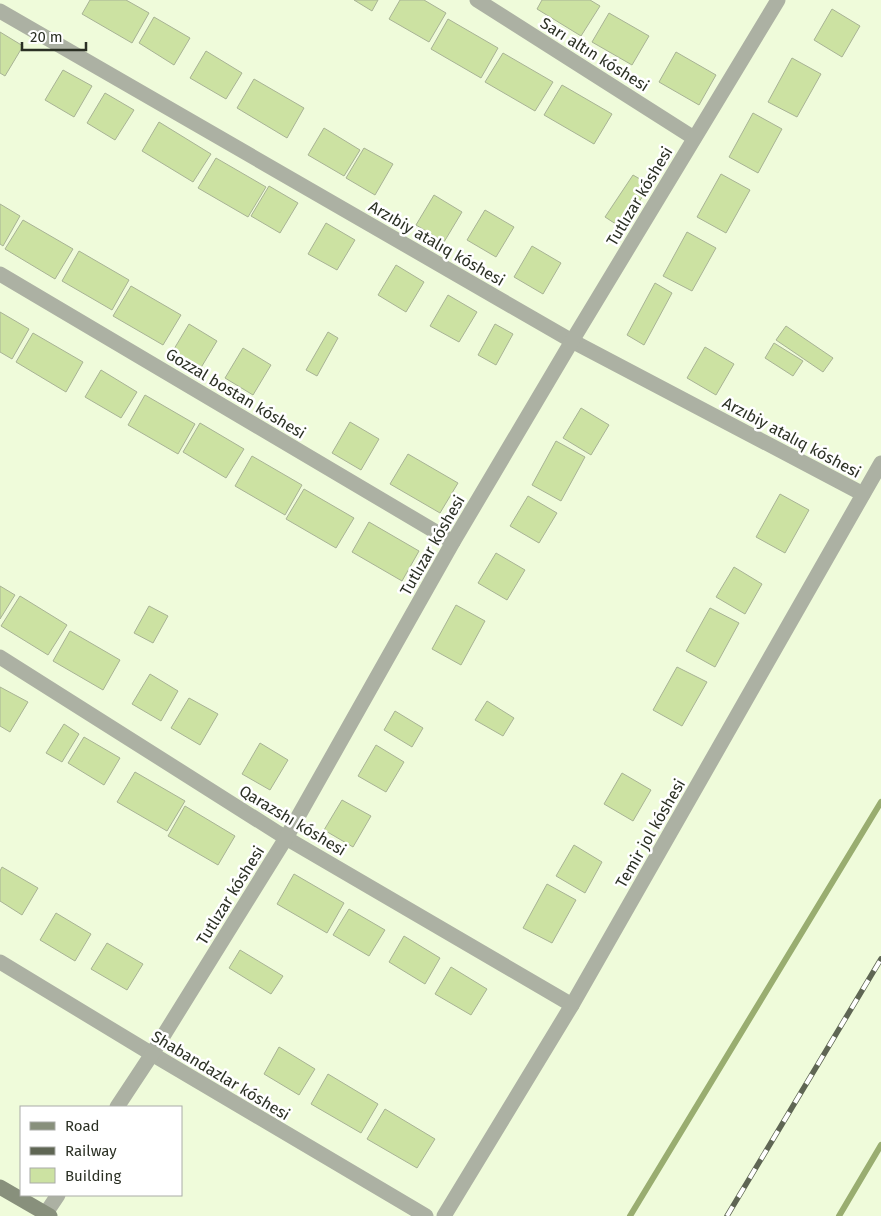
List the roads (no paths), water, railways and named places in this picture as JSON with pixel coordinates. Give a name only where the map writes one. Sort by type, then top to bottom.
[{"type":"street","name":"Sarı altın kóshesi","points":[[477,0],[694,138]]},
{"type":"street","name":"Tutlızar kóshesi","points":[[117,1106],[152,1054],[286,838],[453,542],[778,0]]},
{"type":"street","name":"Arzıbiy atalıq kóshesi","points":[[0,12],[572,341],[863,494]]},
{"type":"street","name":"Gozzal bostan kóshesi","points":[[0,274],[453,542]]},
{"type":"street","name":"Temir jol kóshesi","points":[[444,1216],[572,1005],[881,463]]},
{"type":"street","name":"Qarazshı kóshesi","points":[[0,657],[286,838],[572,1005]]},
{"type":"street","name":"Shabandazlar kóshesi","points":[[0,962],[426,1216]]},
{"type":"street","points":[[0,1187],[48,1215],[58,1196]]},
{"type":"waterway","points":[[630,1216],[881,802]]},
{"type":"waterway","points":[[839,1216],[881,1145]]},
{"type":"railway","points":[[727,1216],[881,959]]}]
